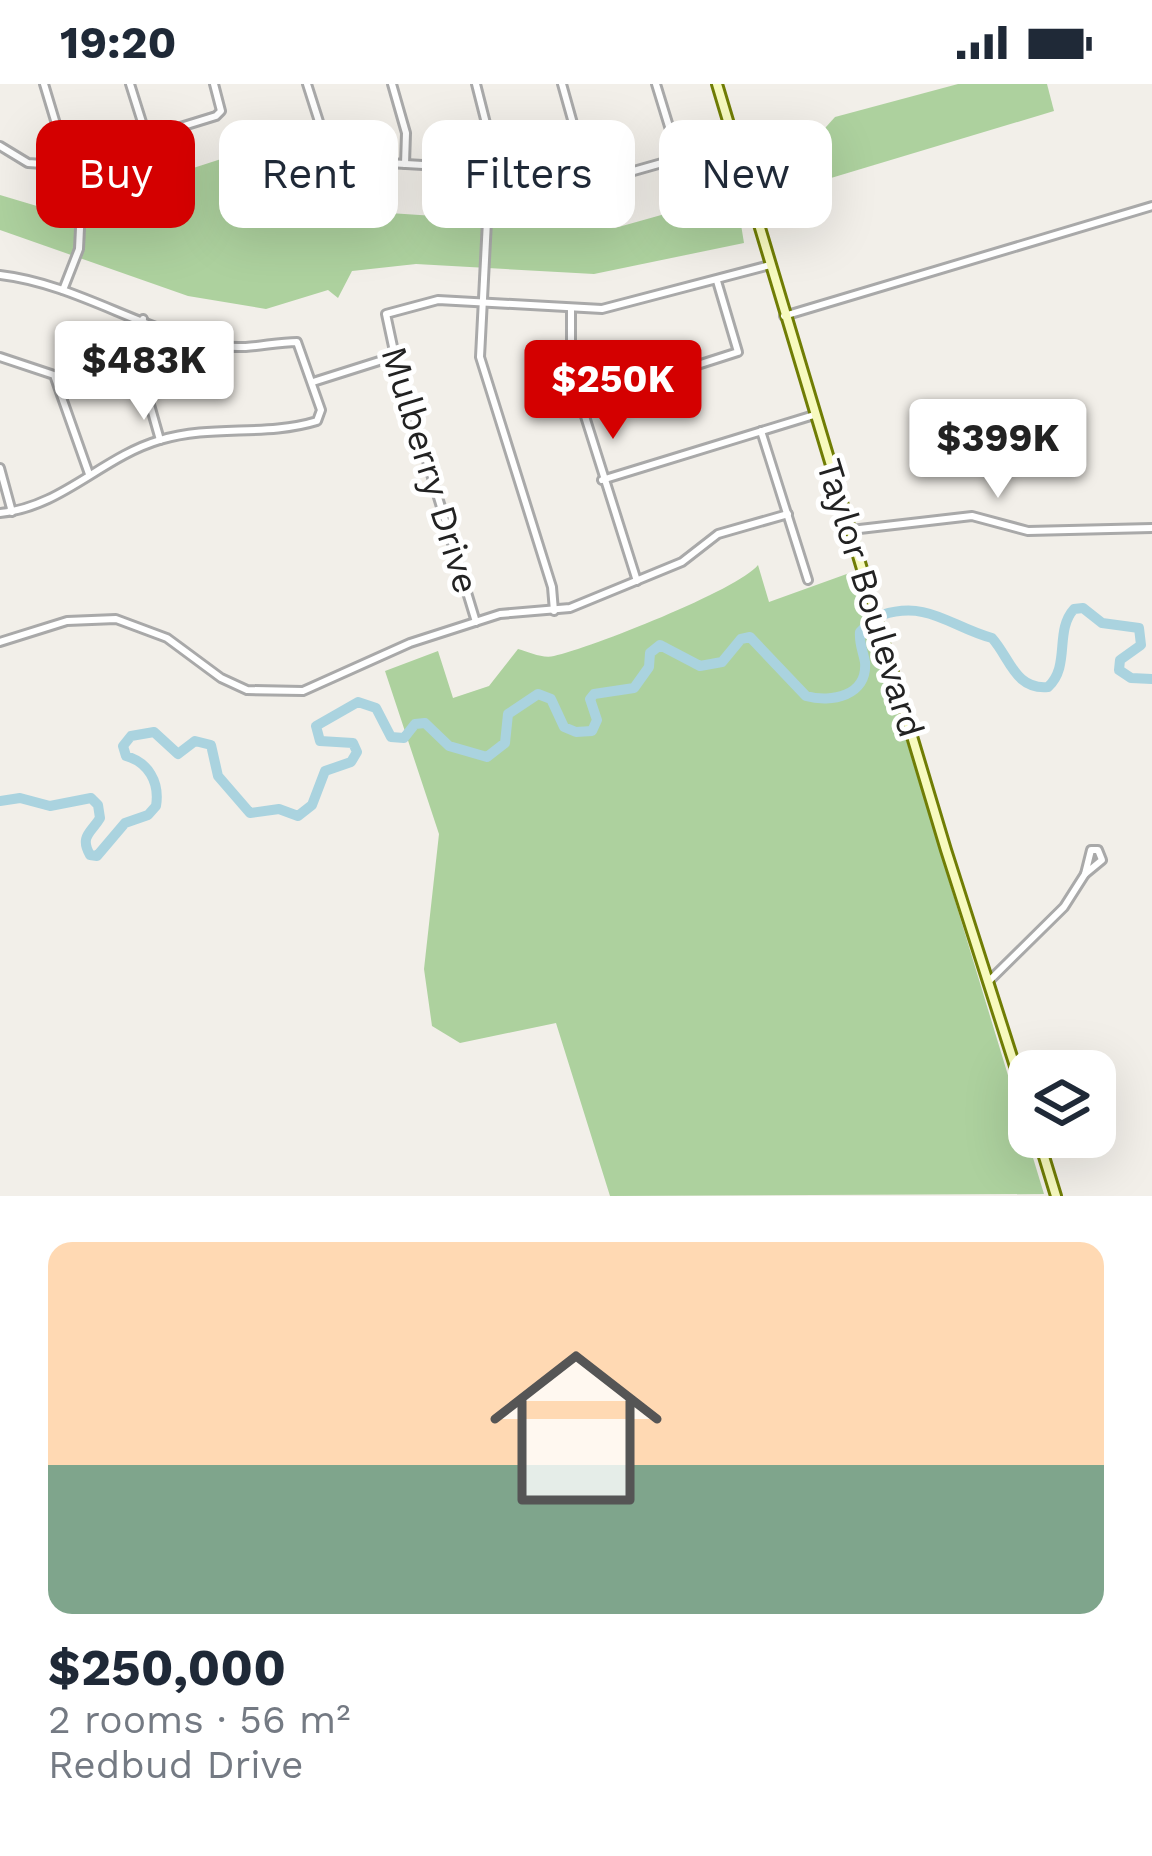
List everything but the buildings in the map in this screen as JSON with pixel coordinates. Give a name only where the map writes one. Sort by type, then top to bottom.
[{"type":"street","points":[[44,84],[55,120]]},
{"type":"street","points":[[130,84],[141,120]]},
{"type":"street","points":[[195,120],[221,111],[214,84]]},
{"type":"street","points":[[307,84],[332,158],[422,165]]},
{"type":"street","points":[[392,84],[406,133],[405,164]]},
{"type":"street","points":[[476,84],[487,120]]},
{"type":"street","points":[[562,84],[572,120]]},
{"type":"street","points":[[656,84],[667,120]]},
{"type":"street","name":"Taylor Boulevard","points":[[717,84],[729,120]]},
{"type":"street","points":[[0,146],[36,163]]},
{"type":"street","points":[[784,316],[1152,206]]},
{"type":"street","points":[[63,290],[82,228]]},
{"type":"street","points":[[485,228],[479,357],[552,587],[554,610]]},
{"type":"street","name":"Taylor Boulevard","points":[[760,228],[1010,1050]]},
{"type":"street","points":[[481,302],[614,307],[770,266]]},
{"type":"street","points":[[0,275],[63,290],[218,346],[256,348],[298,342],[321,416],[287,430],[229,429],[160,440],[89,474],[51,500],[0,514]]},
{"type":"street","points":[[579,403],[737,352],[717,281]]},
{"type":"street","name":"Mulberry Drive","points":[[476,622],[385,318],[390,311],[423,301],[481,302]]},
{"type":"street","points":[[571,308],[569,360],[579,403],[637,580]]},
{"type":"street","points":[[143,319],[137,359],[160,440]]},
{"type":"street","points":[[313,382],[395,356]]},
{"type":"street","points":[[0,357],[54,375],[89,474]]},
{"type":"street","points":[[602,480],[814,415]]},
{"type":"street","points":[[761,431],[808,580]]},
{"type":"street","points":[[0,468],[12,512]]},
{"type":"street","points":[[0,642],[67,621],[116,619],[167,638],[221,679],[248,690],[283,693],[321,685],[410,643],[511,611],[554,610],[682,562],[718,534],[788,514]]},
{"type":"street","points":[[851,530],[972,515],[1028,531],[1152,528]]},
{"type":"street","points":[[988,982],[1064,907],[1085,874]]},
{"type":"street","points":[[1044,1158],[1056,1196]]},
{"type":"green space","points":[[958,84],[1047,84],[1054,111],[832,178],[835,117]]},
{"type":"green space","points":[[219,160],[219,228],[398,228],[398,214],[422,215],[422,228],[635,228],[635,222],[659,216],[659,228],[742,228],[744,243],[594,274],[416,264],[352,271],[338,298],[328,290],[266,309],[188,296],[0,230],[0,195],[36,206],[36,228],[195,228],[195,167]]},
{"type":"green space","points":[[758,565],[769,602],[855,571],[1008,1075],[1008,1158],[1033,1158],[1044,1194],[610,1196],[556,1023],[460,1043],[432,1026],[424,969],[439,834],[385,671],[438,651],[453,698],[489,686],[518,649],[550,657],[572,651],[662,617]]},
{"type":"waterway","points":[[882,615],[926,613],[992,638],[1021,678],[1048,687],[1059,669],[1068,618],[1074,609],[1083,608],[1102,623],[1139,628],[1141,645],[1120,660],[1119,670],[1131,678],[1152,679]]},
{"type":"waterway","points":[[0,801],[20,798],[50,806],[91,798],[100,818],[86,843],[90,855],[97,856],[125,823],[148,815],[156,806],[151,774],[126,756],[123,746],[131,736],[154,732],[178,754],[195,741],[211,745],[218,776],[250,813],[279,809],[298,816],[312,805],[325,771],[351,762],[357,752],[353,743],[320,741],[316,726],[358,702],[376,708],[391,737],[404,738],[415,724],[425,723],[449,746],[487,757],[505,743],[508,714],[538,694],[551,699],[564,727],[592,731],[597,720],[590,699],[594,694],[634,688],[649,667],[650,653],[660,645],[700,666],[722,662],[741,639],[750,637],[806,696],[846,694],[861,683],[865,662],[860,632],[874,618]]}]
